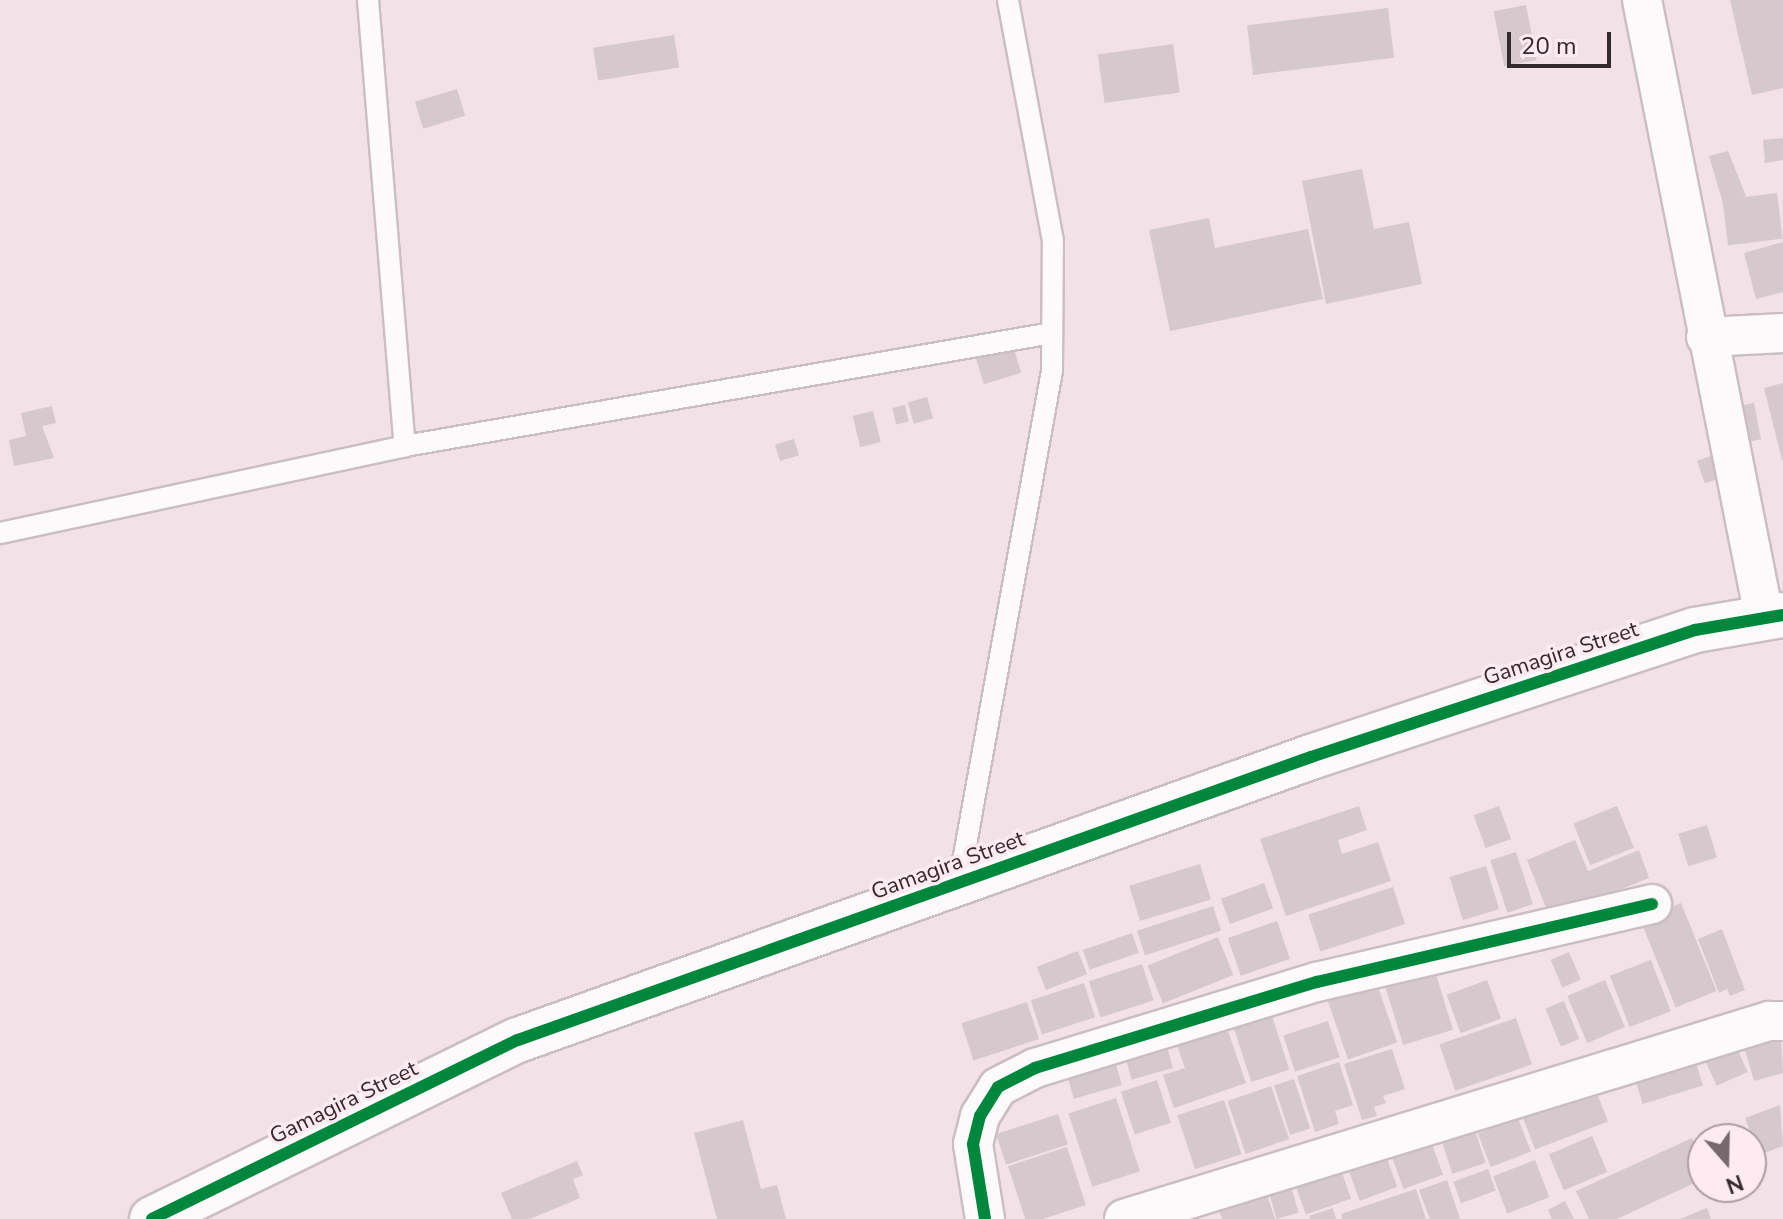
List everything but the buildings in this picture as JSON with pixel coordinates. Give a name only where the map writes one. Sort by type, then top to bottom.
[{"type":"street","points":[[1642,0],[1706,337],[1774,615]]},
{"type":"street","points":[[1706,337],[1783,333]]},
{"type":"street","name":"Gamagira Street","points":[[152,1219],[518,1040],[1311,757],[1695,630],[1774,615]]},
{"type":"street","points":[[985,1219],[973,1144],[980,1116],[998,1087],[1035,1068],[1317,982],[1652,904]]},
{"type":"street","points":[[1124,1219],[1769,1021],[1783,1021]]},
{"type":"lane","points":[[368,0],[405,446]]},
{"type":"lane","points":[[959,883],[1052,371],[1053,241],[1008,0]]},
{"type":"lane","points":[[0,533],[405,446],[1052,333]]},
{"type":"cycle path","points":[[152,1219],[518,1040],[1311,757],[1695,630],[1783,615]]},
{"type":"cycle path","points":[[985,1219],[973,1144],[980,1116],[998,1087],[1035,1068],[1317,982],[1652,904]]}]
